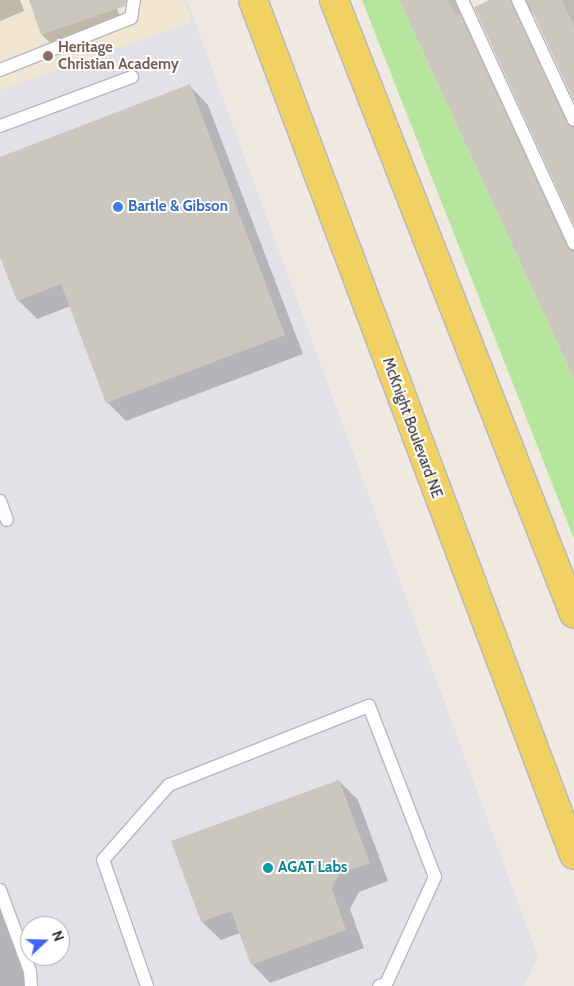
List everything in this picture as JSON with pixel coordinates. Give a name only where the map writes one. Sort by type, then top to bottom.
[{"type":"main road","name":"McKnight Boulevard NE","points":[[252,0],[574,855]]},
{"type":"main road","points":[[334,0],[574,614]]},
{"type":"lane","points":[[0,70],[131,18],[134,0]]},
{"type":"lane","points":[[462,0],[574,244]]},
{"type":"lane","points":[[518,0],[574,120]]},
{"type":"lane","points":[[0,126],[132,77]]},
{"type":"lane","points":[[0,501],[7,520]]},
{"type":"lane","points":[[147,986],[103,860],[169,785],[368,706],[435,877],[386,984],[379,986]]},
{"type":"lane","points":[[0,890],[30,971],[32,986]]},
{"type":"shaded area","points":[[0,0],[187,0],[538,957],[524,986],[0,986]]},
{"type":"shaded area","name":"Heritage Christian Academy","points":[[0,0],[184,0],[192,22],[0,90]]},
{"type":"green space","points":[[362,0],[399,0],[574,379],[574,539]]},
{"type":"building","points":[[29,0],[126,0],[125,6],[41,35]]},
{"type":"building","points":[[399,0],[448,0],[456,16],[460,14],[567,247],[574,252],[574,379]]},
{"type":"building","points":[[490,0],[510,0],[567,123],[574,128],[574,225],[474,7]]},
{"type":"building","points":[[527,0],[562,0],[574,27],[574,101]]},
{"type":"building","name":"Bartle & Gibson","points":[[190,84],[285,335],[106,403],[61,284],[17,301],[0,257],[0,157]]},
{"type":"building","name":"AGAT Labs","points":[[339,780],[370,863],[340,873],[332,889],[346,930],[251,965],[231,911],[201,922],[171,841]]},
{"type":"place","name":"Heritage Christian Academy","points":[[48,56]]},
{"type":"place","name":"Bartle & Gibson","points":[[118,207]]},
{"type":"place","name":"AGAT Labs","points":[[268,868]]}]
